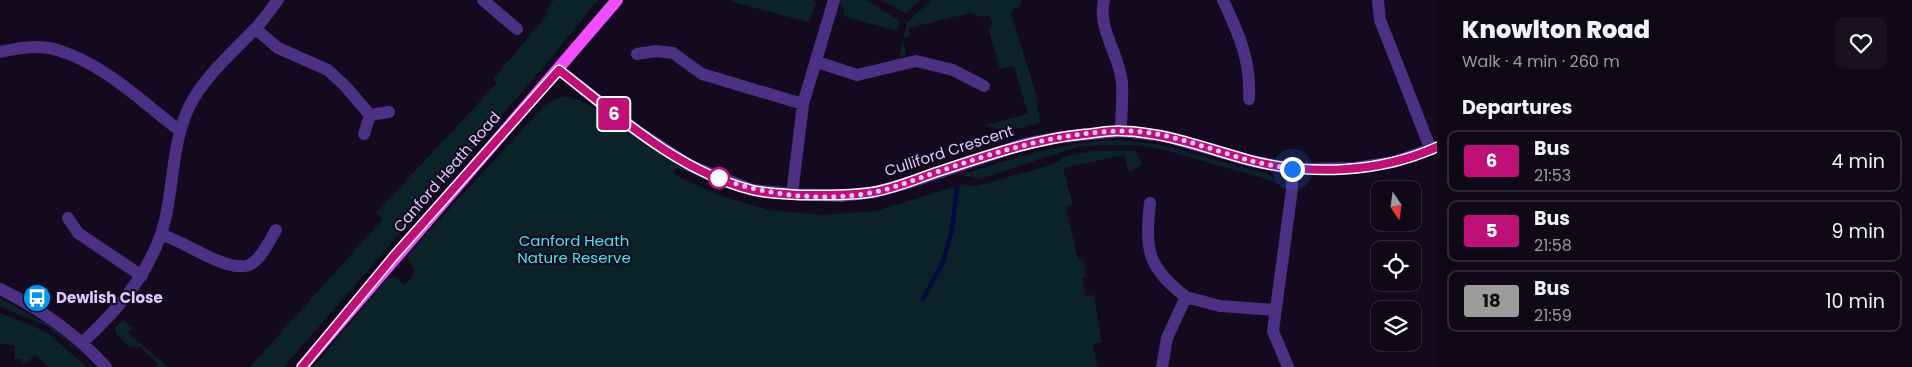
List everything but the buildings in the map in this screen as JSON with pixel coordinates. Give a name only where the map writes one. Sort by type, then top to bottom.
[{"type":"main road","name":"Canford Heath Road","points":[[302,367],[394,256],[559,70],[617,0]]},
{"type":"street","points":[[83,342],[103,322],[142,276],[162,234],[179,130],[197,96],[224,60],[256,29],[278,0]]},
{"type":"street","points":[[483,0],[517,29]]},
{"type":"street","points":[[792,194],[803,104],[834,0]]},
{"type":"street","points":[[1104,0],[1103,23],[1117,60],[1122,83],[1121,131]]},
{"type":"street","points":[[1223,0],[1246,52],[1250,78],[1249,99]]},
{"type":"street","points":[[1378,0],[1380,20],[1434,148]]},
{"type":"street","points":[[256,29],[278,48],[328,70],[370,115]]},
{"type":"street","points":[[0,52],[20,48],[56,49],[100,70],[179,130]]},
{"type":"street","points":[[637,54],[656,50],[673,53],[702,74],[803,104]]},
{"type":"street","points":[[817,62],[857,75],[916,61],[952,70],[984,86]]},
{"type":"street","name":"Culliford Crescent","points":[[559,70],[634,129],[691,166],[753,190],[792,194],[841,196],[874,192],[908,183],[1024,144],[1061,137],[1121,131],[1164,136],[1252,161],[1292,169],[1362,167],[1394,162],[1434,148]]},
{"type":"street","points":[[370,115],[389,112]]},
{"type":"street","points":[[364,134],[370,115]]},
{"type":"street","points":[[1288,367],[1273,331],[1292,189],[1292,169]]},
{"type":"street","points":[[1150,203],[1147,229],[1151,259],[1170,284],[1186,297],[1220,306],[1275,310]]},
{"type":"street","points":[[68,218],[78,233],[142,276]]},
{"type":"street","points":[[162,234],[178,239],[221,262],[239,268],[247,267],[254,262],[276,230]]},
{"type":"street","points":[[0,288],[33,305],[83,342],[106,367]]},
{"type":"street","points":[[1162,367],[1166,338],[1186,297]]},
{"type":"green space","points":[[554,0],[598,0],[547,63],[284,367],[250,367],[383,219],[376,213],[497,83],[493,79],[548,14],[545,11]]},
{"type":"green space","points":[[731,0],[813,0],[816,4],[809,22],[736,3]]},
{"type":"green space","points":[[840,0],[866,0],[900,21],[897,31],[843,16],[845,10],[840,5]]},
{"type":"green space","points":[[881,0],[920,0],[906,14]]},
{"type":"green space","points":[[931,0],[1022,0],[1020,6],[1011,13],[1036,94],[1040,122],[1012,129],[984,125],[1028,114],[1014,66],[1000,69],[988,28],[993,26],[990,15],[982,17],[970,13],[909,28],[910,36],[904,38],[907,23]]},
{"type":"green space","points":[[903,39],[906,55],[899,58]]},
{"type":"green space","name":"Canford Heath Nature Reserve","points":[[565,96],[582,101],[705,177],[704,180],[676,167],[673,174],[724,197],[769,210],[822,215],[876,211],[964,184],[977,186],[1051,165],[1061,161],[1061,158],[1070,155],[1097,151],[1134,151],[1143,163],[1131,172],[1128,171],[1124,155],[1063,168],[1073,205],[1066,207],[1078,260],[1083,259],[1087,276],[1082,278],[1086,296],[1094,295],[1102,342],[1093,344],[1097,367],[313,367],[388,278],[395,277],[405,285],[415,271],[408,259],[409,253],[544,106],[557,98]]},
{"type":"green space","points":[[1116,140],[1162,145],[1268,174],[1280,183],[1161,149],[1136,145],[1080,146],[980,179],[962,175],[1057,147]]},
{"type":"green space","points":[[0,298],[49,325],[88,358],[45,325],[0,307]]},
{"type":"green space","points":[[0,313],[46,332],[87,367],[49,367],[35,355],[25,364],[20,359],[14,359],[15,345],[0,344]]},
{"type":"green space","points":[[123,320],[133,328],[128,333],[168,367],[155,367],[158,363],[140,347],[128,346],[116,334],[115,328]]},
{"type":"waterway","points":[[923,299],[943,262],[952,230],[957,186]]},
{"type":"bus line","name":"6","points":[[302,367],[394,256],[559,70],[634,129],[706,174],[753,190],[792,194],[841,196],[874,192],[908,183],[1024,144],[1061,137],[1121,131],[1164,136],[1252,161],[1292,169],[1354,168],[1394,162],[1437,147]]},
{"type":"place","name":"Dewlish Close","points":[[37,298]]},
{"type":"route","points":[[719,178],[753,190],[841,196],[874,192],[908,183],[1024,144],[1061,137],[1121,131],[1164,136],[1252,161],[1292,169]]}]
